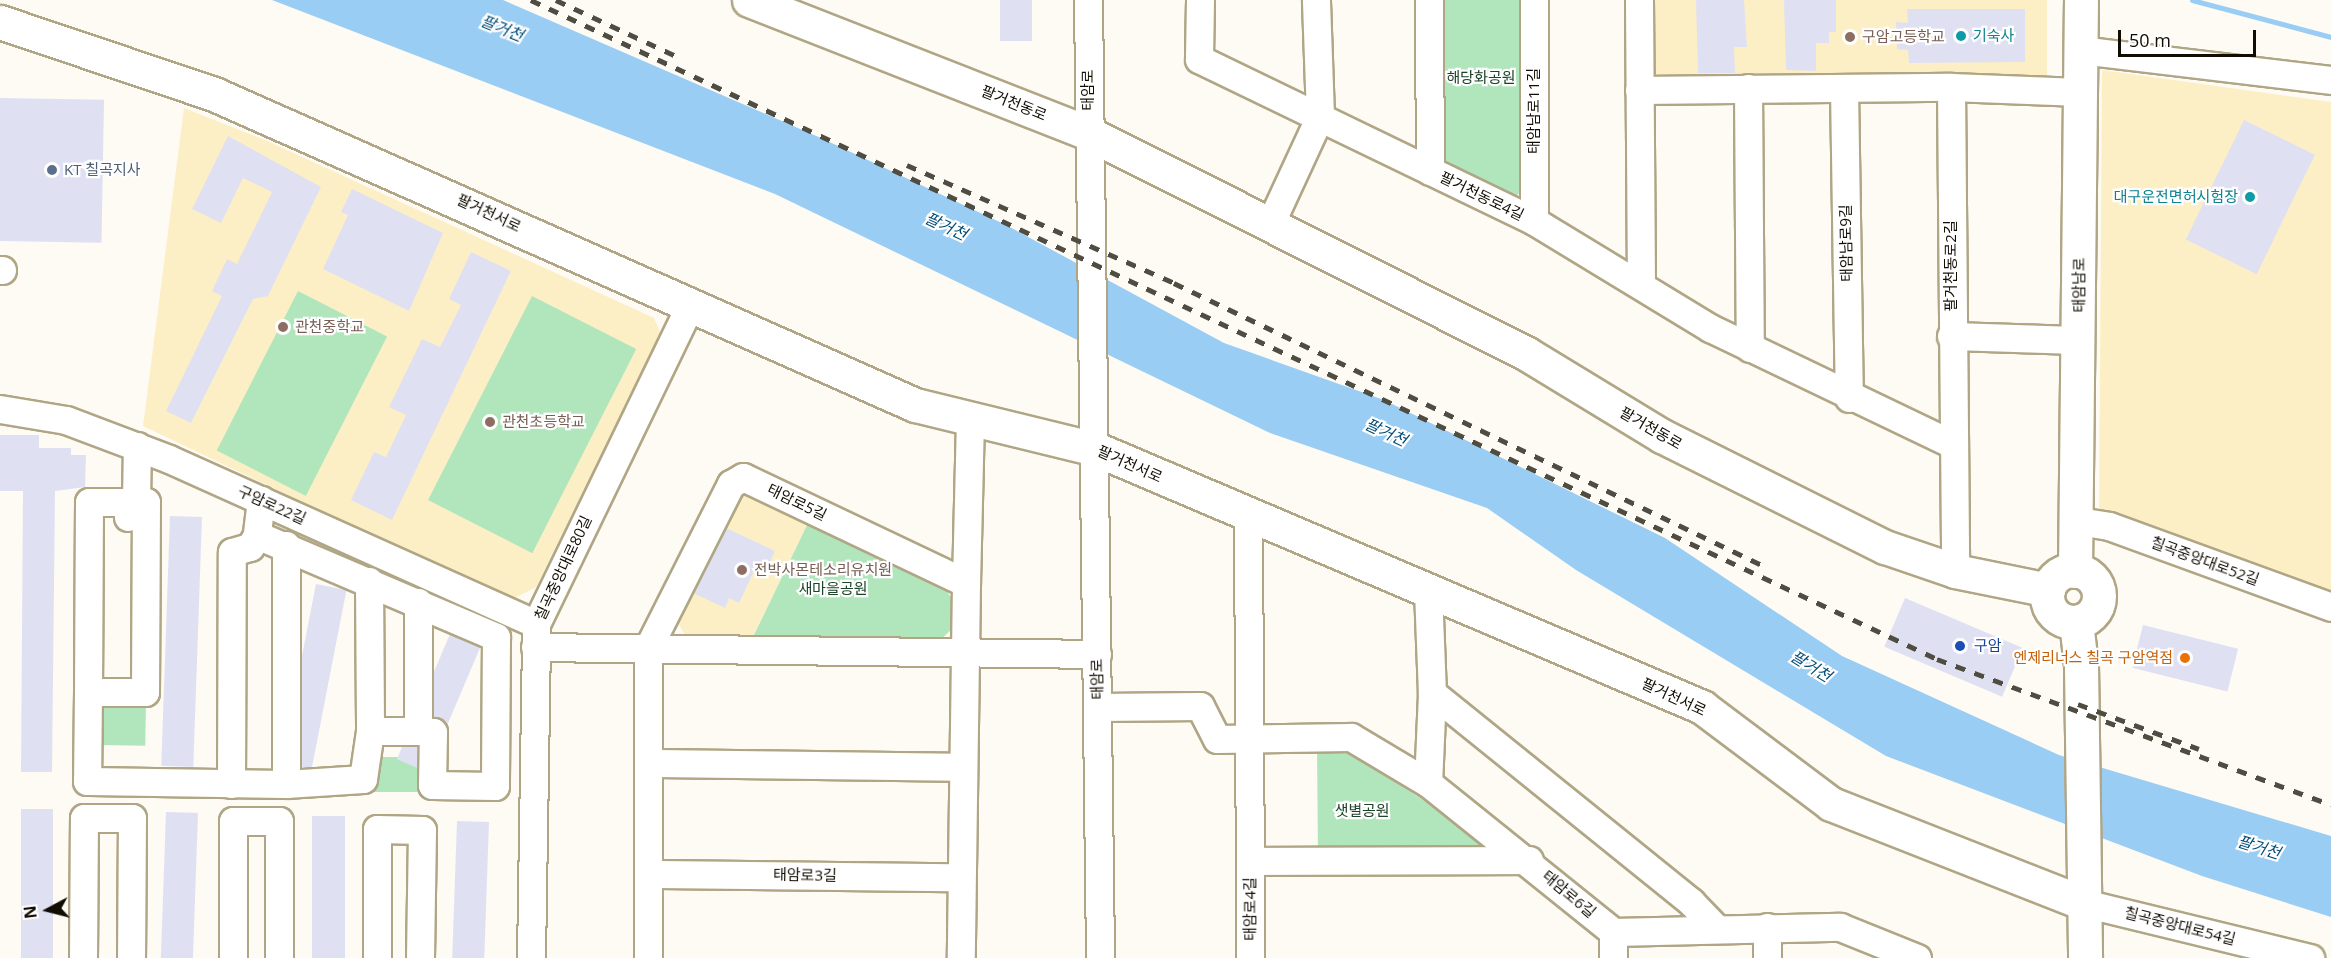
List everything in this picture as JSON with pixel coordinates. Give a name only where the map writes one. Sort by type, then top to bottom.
[{"type":"main road","name":"팔거천동로","points":[[749,0],[1088,133],[1271,222],[1527,354],[1662,436],[1885,548],[1955,571],[2049,590]]},
{"type":"main road","name":"태암남로","points":[[2075,571],[2078,521],[2080,0]]},
{"type":"main road","name":"팔거천서로","points":[[0,22],[214,94],[466,202],[689,308],[915,405],[970,421],[1096,448],[1248,517],[1428,590],[1702,707],[1831,804],[2084,893]]},
{"type":"main road","points":[[2075,571],[2090,577],[2098,592],[2091,615],[2076,622],[2052,612],[2049,590],[2059,574],[2075,571]]},
{"type":"main road","points":[[2076,622],[2081,665],[2085,958]]},
{"type":"street","name":"태암로","points":[[1088,0],[1088,133],[1096,448],[1100,958]]},
{"type":"street","points":[[1200,0],[1199,59],[1320,116]]},
{"type":"street","points":[[1271,222],[1320,116],[1316,0]]},
{"type":"street","points":[[1430,0],[1430,171]]},
{"type":"street","name":"태암남로11길","points":[[1534,0],[1534,221]]},
{"type":"street","points":[[1639,0],[1641,284]]},
{"type":"street","points":[[2080,50],[2331,80]]},
{"type":"street","points":[[1639,90],[1951,87],[2080,92]]},
{"type":"street","name":"팔거천동로2길","points":[[1951,87],[1951,336],[1955,571]]},
{"type":"street","points":[[1748,88],[1750,348]]},
{"type":"street","name":"태암남로9길","points":[[1844,88],[1849,398]]},
{"type":"street","name":"팔거천동로4길","points":[[1320,116],[1534,221],[1750,348],[1849,398]]},
{"type":"street","name":"칠곡중앙대로80길","points":[[531,958],[536,636],[689,308]]},
{"type":"street","points":[[1951,336],[2078,340]]},
{"type":"street","points":[[1849,398],[1952,444]]},
{"type":"street","name":"구암로22길","points":[[0,409],[66,420],[137,446],[261,500],[536,636]]},
{"type":"street","points":[[961,958],[963,653],[970,421]]},
{"type":"street","points":[[128,574],[128,513],[136,501],[137,446]]},
{"type":"street","name":"태암로5길","points":[[649,874],[648,648],[731,483],[743,477],[966,583]]},
{"type":"street","points":[[261,500],[270,539],[286,784]]},
{"type":"street","points":[[88,692],[145,692],[146,502],[89,502],[87,781],[286,784],[363,779],[370,731],[369,581]]},
{"type":"street","points":[[1248,517],[1251,861],[1529,860]]},
{"type":"street","name":"칠곡중앙대로52길","points":[[2078,521],[2109,526],[2331,607]]},
{"type":"street","points":[[268,642],[270,539]]},
{"type":"street","points":[[231,784],[232,552],[270,539],[496,637],[495,786],[432,785],[433,732],[370,731]]},
{"type":"street","points":[[1428,590],[1432,693],[1428,783]]},
{"type":"street","points":[[418,602],[418,731]]},
{"type":"street","points":[[536,636],[648,648],[1097,654]]},
{"type":"street","points":[[1432,693],[1691,902],[1718,929]]},
{"type":"street","name":"태암로6길","points":[[1098,707],[1200,706],[1217,739],[1351,737],[1428,783],[1529,860],[1613,945],[1718,929],[1840,927],[1917,958]]},
{"type":"street","points":[[649,763],[962,767]]},
{"type":"street","points":[[83,958],[84,818],[132,818],[131,958]]},
{"type":"street","points":[[232,958],[233,821],[279,821],[279,958]]},
{"type":"street","points":[[376,958],[377,829],[388,829],[422,830],[420,958]]},
{"type":"street","name":"태암로4길","points":[[1250,958],[1251,861]]},
{"type":"street","points":[[648,958],[649,874]]},
{"type":"street","name":"태암로3길","points":[[649,874],[961,877]]},
{"type":"street","name":"칠곡중앙대로54길","points":[[2084,893],[2310,958]]},
{"type":"street","points":[[1767,927],[1767,958]]},
{"type":"shaded area","name":"구암고등학교","points":[[1652,0],[2047,0],[2047,75],[1652,75]]},
{"type":"shaded area","name":"대구운전면허시험장","points":[[2102,70],[2331,102],[2331,597],[2099,517]]},
{"type":"shaded area","points":[[184,108],[265,140],[654,318],[661,334],[536,587],[509,601],[143,426]]},
{"type":"shaded area","name":"전박사몬테소리유치원","points":[[745,489],[809,521],[754,635],[685,635],[675,618],[733,494]]},
{"type":"green space","name":"해당화공원","points":[[1436,0],[1524,0],[1526,185],[1514,199],[1446,171],[1439,156]]},
{"type":"green space","points":[[298,291],[387,336],[306,496],[217,450]]},
{"type":"green space","points":[[532,296],[636,349],[532,553],[428,500]]},
{"type":"green space","name":"새마을공원","points":[[809,521],[946,590],[955,603],[952,629],[937,643],[754,635]]},
{"type":"green space","points":[[100,701],[146,702],[145,746],[99,745]]},
{"type":"green space","name":"샛별공원","points":[[1340,747],[1480,836],[1478,855],[1318,855],[1317,750]]},
{"type":"green space","points":[[373,757],[417,757],[417,792],[373,792]]},
{"type":"water","name":"팔거천","points":[[272,0],[503,0],[821,138],[1006,225],[1224,343],[1384,400],[1665,538],[1842,656],[2059,755],[2331,836],[2331,917],[2202,876],[1886,756],[1576,570],[1487,508],[1270,433],[775,194]]},
{"type":"building","points":[[1000,0],[1032,0],[1032,41],[1000,41]]},
{"type":"building","points":[[1696,0],[1744,0],[1747,47],[1734,47],[1735,73],[1698,73]]},
{"type":"building","name":"구암고등학교","points":[[1784,0],[1836,0],[1836,32],[1829,32],[1829,43],[1816,43],[1816,71],[1786,70]]},
{"type":"building","name":"기숙사","points":[[1907,9],[2025,9],[2025,62],[1909,63],[1908,50],[1897,49],[1896,22],[1908,23]]},
{"type":"building","name":"KT 칠곡지사","points":[[0,98],[104,100],[101,243],[0,241]]},
{"type":"building","name":"대구운전면허시험장","points":[[2244,120],[2315,155],[2257,274],[2186,240]]},
{"type":"building","points":[[228,136],[321,187],[268,296],[253,299],[191,423],[166,411],[222,296],[212,291],[227,259],[237,264],[272,192],[243,178],[221,223],[192,209]]},
{"type":"building","points":[[352,189],[443,233],[409,311],[323,269],[348,215],[341,212]]},
{"type":"building","points":[[471,252],[511,271],[392,520],[351,500],[374,452],[386,457],[406,415],[389,407],[422,339],[440,347],[461,305],[449,299]]},
{"type":"building","points":[[0,435],[39,435],[39,448],[71,448],[71,455],[86,455],[85,487],[55,491],[52,772],[21,772],[23,491],[0,491]]},
{"type":"building","points":[[170,516],[202,517],[193,767],[161,766]]},
{"type":"building","points":[[726,528],[775,551],[765,574],[755,569],[739,603],[729,598],[725,608],[693,593]]},
{"type":"building","points":[[316,584],[346,590],[312,769],[281,763]]},
{"type":"building","points":[[1905,598],[2023,648],[2002,697],[1884,647]]},
{"type":"building","name":"엔제리너스 칠곡 구암역점","points":[[2143,625],[2238,649],[2227,691],[2132,668]]},
{"type":"building","points":[[450,634],[480,647],[427,772],[397,759]]},
{"type":"building","points":[[21,809],[53,809],[53,958],[21,958]]},
{"type":"building","points":[[166,812],[198,813],[193,958],[161,958]]},
{"type":"building","points":[[312,816],[345,816],[345,958],[312,958]]},
{"type":"building","points":[[457,821],[489,822],[484,958],[452,958]]},
{"type":"waterway","points":[[2192,0],[2331,37]]},
{"type":"railway","points":[[531,0],[1937,659],[2331,805]]},
{"type":"railway","points":[[556,0],[676,56]]},
{"type":"railway","points":[[907,165],[1174,283],[1762,565]]},
{"type":"railway","points":[[2078,704],[2199,749]]},
{"type":"place","name":"기숙사","points":[[1961,36]]},
{"type":"place","name":"구암고등학교","points":[[1850,37]]},
{"type":"place","name":"KT 칠곡지사","points":[[52,170]]},
{"type":"place","name":"대구운전면허시험장","points":[[2250,197]]},
{"type":"place","name":"관천중학교","points":[[283,327]]},
{"type":"place","name":"관천초등학교","points":[[490,422]]},
{"type":"place","name":"전박사몬테소리유치원","points":[[742,570]]},
{"type":"place","name":"구암","points":[[1960,646]]},
{"type":"place","name":"엔제리너스 칠곡 구암역점","points":[[2185,658]]}]
